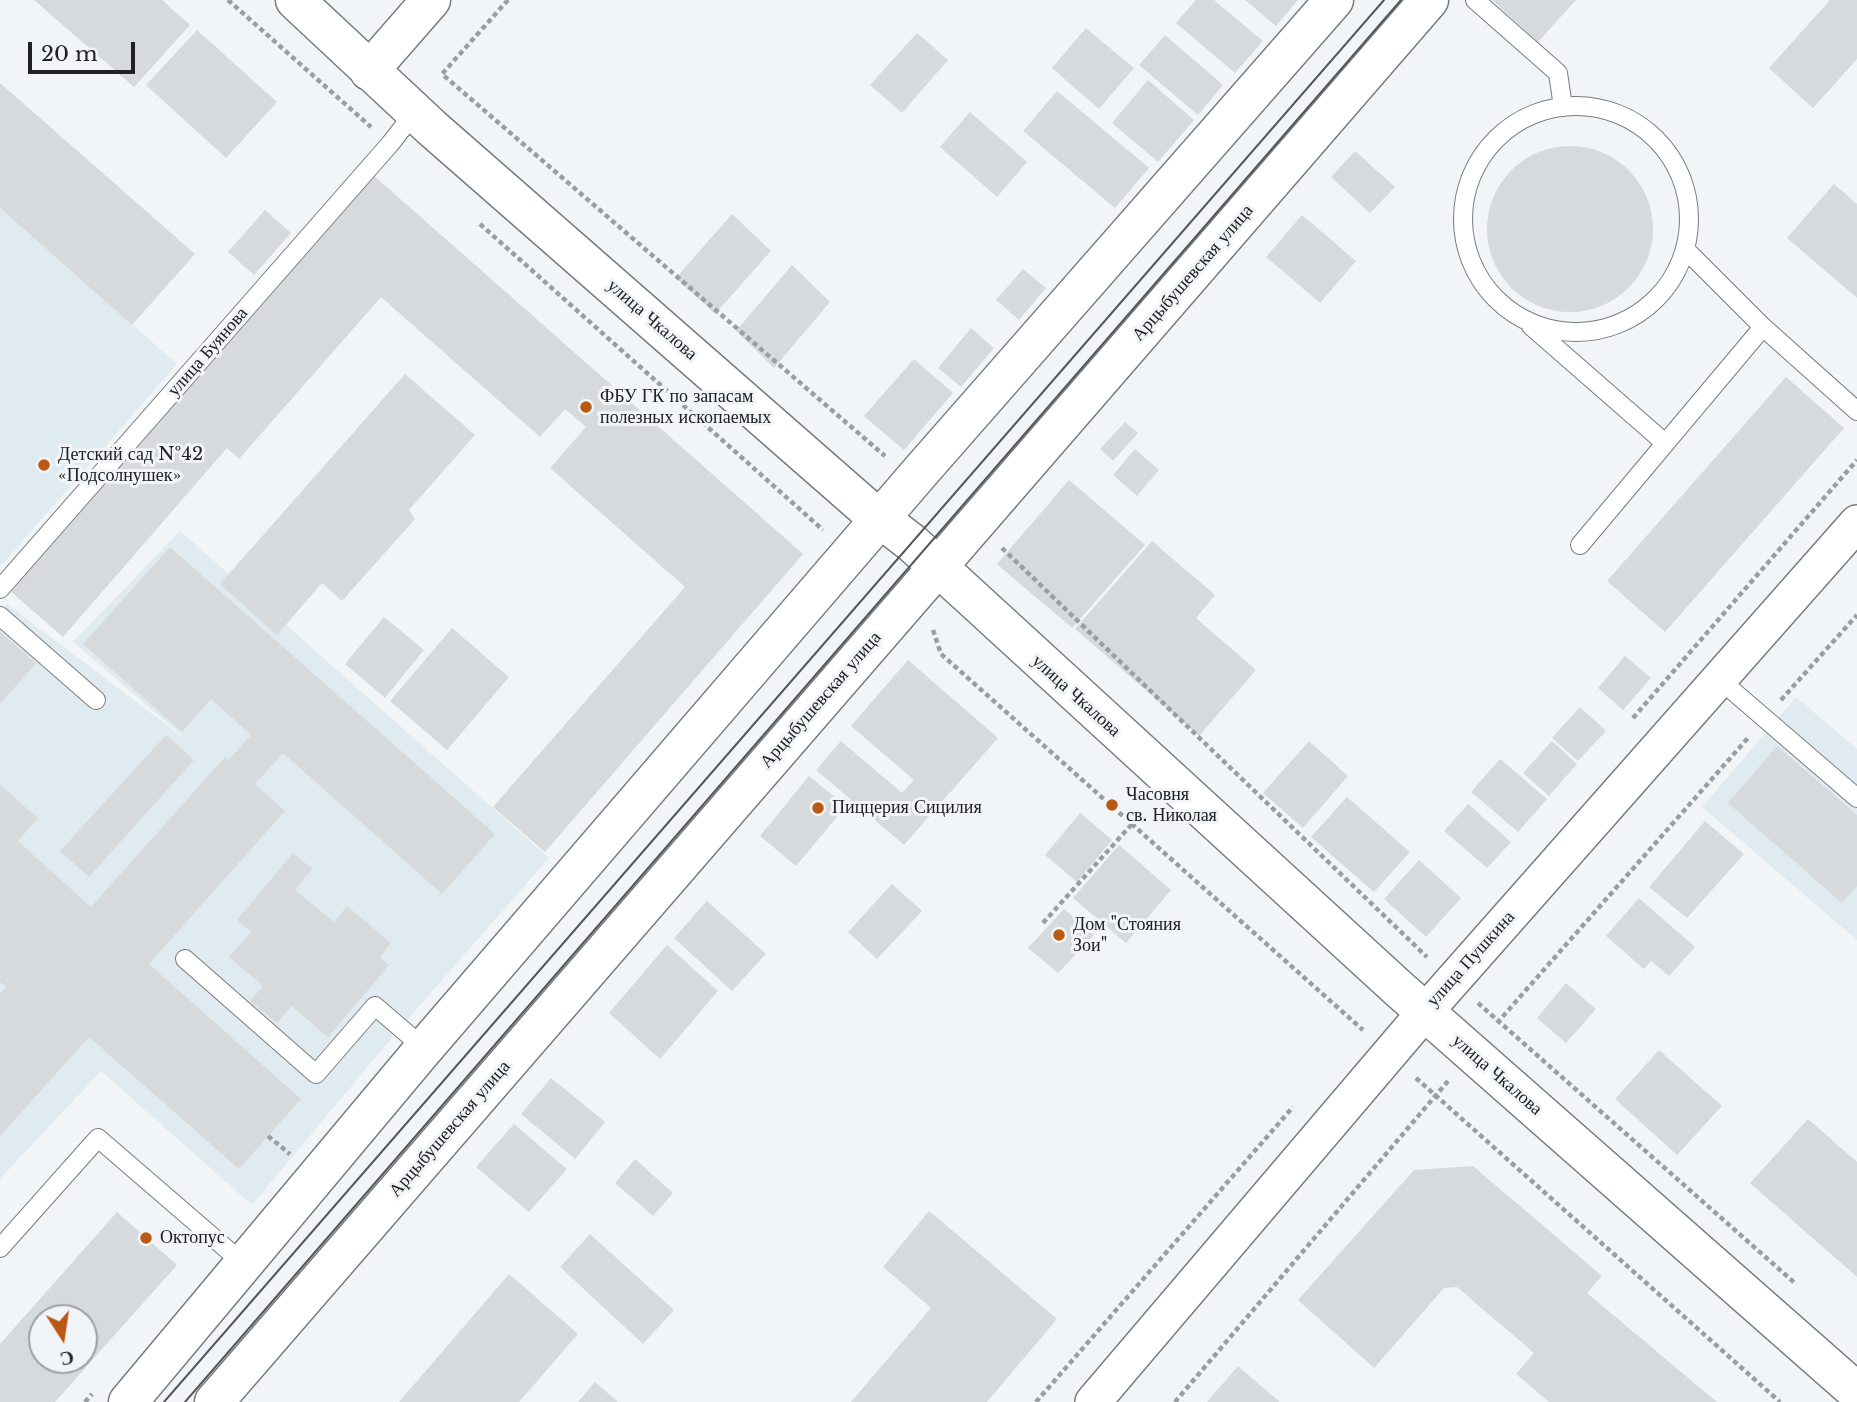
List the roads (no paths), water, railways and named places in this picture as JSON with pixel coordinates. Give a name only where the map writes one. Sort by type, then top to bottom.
[{"type":"main road","name":"улица Чкалова","points":[[295,0],[415,112],[939,568],[1425,1012],[1857,1392]]},
{"type":"main road","points":[[369,71],[431,0]]},
{"type":"main road","points":[[128,1402],[421,1052],[881,518],[1334,0]]},
{"type":"main road","name":"Арцыбушевская улица","points":[[214,1402],[1429,0]]},
{"type":"street","name":"улица Пушкина","points":[[1093,1402],[1425,1012],[1857,523]]},
{"type":"lane","points":[[1475,0],[1558,73],[1563,107]]},
{"type":"lane","points":[[1525,321],[1556,330],[1589,332],[1628,321],[1659,298],[1675,276],[1686,250],[1689,220],[1686,189],[1668,149],[1646,129],[1623,115],[1588,106],[1563,107],[1511,126],[1486,150],[1465,194],[1464,229],[1467,251],[1491,293],[1500,303],[1525,321],[1665,443]]},
{"type":"lane","name":"улица Буянова","points":[[0,589],[390,144],[415,112]]},
{"type":"lane","points":[[1686,250],[1763,327],[1857,411]]},
{"type":"lane","points":[[1580,545],[1763,327]]},
{"type":"lane","points":[[0,616],[96,700]]},
{"type":"lane","points":[[1720,679],[1857,799]]},
{"type":"lane","points":[[185,960],[316,1074],[375,1006],[410,1036],[421,1052]]},
{"type":"lane","points":[[0,1248],[98,1138],[244,1264]]},
{"type":"tram line","points":[[164,1402],[1384,0]]},
{"type":"tram line","points":[[185,1402],[1401,0]]},
{"type":"place","name":"ФБУ ГК по запасам полезных ископаемых","points":[[586,407]]},
{"type":"place","name":"Детский сад №42 «Подсолнушек»","points":[[44,465]]},
{"type":"place","name":"Часовня св. Николая","points":[[1112,805]]},
{"type":"place","name":"Пиццерия Сицилия","points":[[818,808]]},
{"type":"place","name":"Дом \"Стояния Зои\"","points":[[1059,935]]},
{"type":"place","name":"Октопус","points":[[146,1238]]}]
